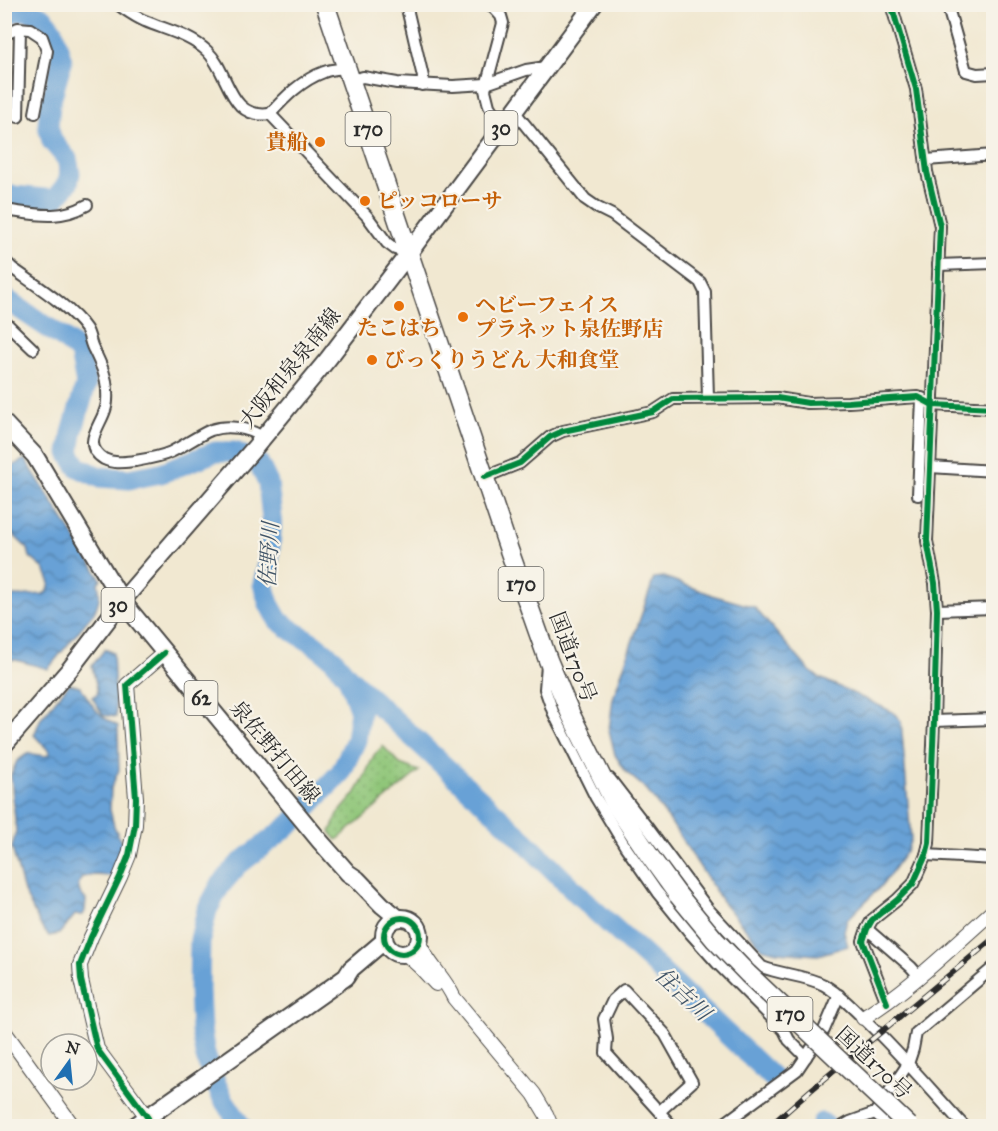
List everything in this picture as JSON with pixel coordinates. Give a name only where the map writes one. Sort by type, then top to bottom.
[{"type":"highway","name":"国道170号","points":[[326,4],[548,660],[567,706],[615,804],[678,895],[715,940],[909,1126]]},
{"type":"main road","name":"大阪和泉泉南線","points":[[4,745],[70,669],[122,601],[328,359],[594,4]]},
{"type":"main road","name":"泉佐野打田線","points":[[4,423],[35,456],[122,601],[348,873],[382,905],[399,918],[409,920],[418,927],[419,943]]},
{"type":"main road","name":"泉佐野打田線","points":[[348,873],[352,883],[381,922],[389,949],[401,954]]},
{"type":"main road","points":[[141,1122],[346,977],[384,936],[391,921],[399,918]]},
{"type":"main road","points":[[346,977],[355,975],[376,961],[411,952],[419,943]]},
{"type":"street","points":[[117,4],[142,20],[193,40],[208,52],[219,66],[236,103],[247,111],[262,115],[270,114],[287,94],[325,71],[398,84],[453,86],[486,84],[526,70],[546,67]]},
{"type":"street","points":[[406,4],[415,21],[423,77],[422,85]]},
{"type":"street","points":[[490,4],[501,16],[502,23],[485,90],[489,106],[498,120],[509,118],[585,199],[612,215],[700,282],[705,292],[708,398]]},
{"type":"street","points":[[887,1003],[863,941],[872,920],[913,884],[929,843],[937,609],[935,583],[927,542],[940,226],[927,172],[916,89],[891,4]]},
{"type":"street","points":[[947,4],[966,71],[977,74],[993,73]]},
{"type":"street","points":[[4,35],[20,28],[30,29],[42,37],[47,51],[34,112]]},
{"type":"street","points":[[18,117],[20,28]]},
{"type":"street","points":[[19,86],[40,86]]},
{"type":"street","points":[[270,114],[367,216],[387,243],[395,249],[409,253]]},
{"type":"street","points":[[926,160],[993,155]]},
{"type":"street","points":[[4,210],[40,216],[58,216],[87,205]]},
{"type":"street","points":[[4,260],[68,309],[87,330],[107,387],[106,408],[93,436],[93,445],[98,454],[106,460],[121,463],[152,458],[170,453],[211,430],[227,427],[244,429],[260,441]]},
{"type":"street","points":[[939,265],[993,263]]},
{"type":"street","points":[[4,321],[33,349]]},
{"type":"street","points":[[485,477],[520,463],[550,437],[563,431],[653,412],[673,399],[777,398],[808,403],[918,397],[933,405],[993,408]]},
{"type":"street","points":[[918,495],[922,398]]},
{"type":"street","points":[[930,468],[993,471]]},
{"type":"street","points":[[937,609],[993,608]]},
{"type":"street","points":[[141,1122],[97,1049],[81,980],[80,965],[129,855],[135,825],[136,798],[127,685],[164,653]]},
{"type":"street","points":[[548,660],[545,689],[553,712],[596,798],[625,846],[657,892],[691,934],[784,1030],[789,1040],[806,1058]]},
{"type":"street","points":[[934,721],[993,719]]},
{"type":"street","points":[[588,750],[708,909],[762,967],[771,971],[804,977],[824,985],[839,995],[908,1064],[964,1126]]},
{"type":"street","points":[[926,855],[993,859]]},
{"type":"street","points":[[863,1018],[887,1003],[993,910]]},
{"type":"street","points":[[867,929],[919,976]]},
{"type":"street","points":[[419,943],[422,952],[454,998],[534,1094],[551,1126]]},
{"type":"street","points":[[401,954],[421,968],[445,993],[454,998]]},
{"type":"street","points":[[843,1126],[875,1113],[908,1064],[916,1033],[993,967]]},
{"type":"street","points":[[660,1111],[692,1082],[665,1034],[624,990],[613,1000],[604,1019],[607,1039],[606,1053],[672,1126]]},
{"type":"street","points":[[721,1126],[797,1070],[824,1030],[839,995]]},
{"type":"street","points":[[4,1031],[73,1126]]},
{"type":"street","points":[[875,1113],[891,1126]]},
{"type":"green space","points":[[383,746],[400,764],[419,771],[337,840],[330,832],[338,814],[355,794],[374,755]]},
{"type":"water","points":[[25,459],[101,579],[98,583],[99,597],[95,611],[48,669],[5,659],[5,597],[43,594],[48,591],[50,583],[44,569],[30,557],[28,549],[6,528],[5,470]]},
{"type":"water","points":[[664,577],[715,596],[754,607],[809,670],[818,677],[893,712],[901,721],[911,839],[907,850],[883,884],[847,920],[844,932],[848,946],[818,955],[776,952],[762,948],[722,901],[670,821],[645,788],[626,772],[615,755],[609,730],[613,698],[654,578]]},
{"type":"water","points":[[105,649],[113,653],[116,717],[103,715],[92,697],[98,693],[92,666]]},
{"type":"water","points":[[69,684],[80,686],[100,714],[118,726],[119,770],[111,788],[110,810],[124,848],[113,876],[82,877],[78,885],[80,893],[86,900],[83,915],[75,915],[59,934],[49,936],[42,928],[24,892],[12,848],[16,831],[11,775],[17,761],[28,753],[49,755],[49,751],[34,735],[41,718]]},
{"type":"waterway","name":"佐野川","points":[[4,13],[27,10],[43,18],[53,31],[62,61],[50,104],[48,126],[52,141],[67,159],[70,173],[68,183],[54,200],[4,195]]},
{"type":"waterway","name":"佐野川","points":[[4,298],[62,337],[80,352],[86,384],[72,433],[69,453],[78,467],[99,477],[129,479],[161,473],[215,452],[235,452],[259,464],[268,483],[272,518],[269,560],[263,584],[269,604],[278,620],[333,659],[348,677],[360,711],[356,740],[341,772],[291,824],[238,865],[220,886],[207,910],[200,940],[201,1030],[211,1073],[223,1099],[241,1126]]},
{"type":"waterway","points":[[350,679],[509,826],[592,908],[775,1080]]},
{"type":"waterway","name":"住吉川","points":[[822,1123],[826,1126]]},
{"type":"railway","points":[[770,1126],[994,938]]},
{"type":"cycle path","points":[[887,1003],[863,941],[872,920],[913,884],[929,843],[937,610],[935,583],[927,541],[940,226],[927,172],[916,89],[891,4]]},
{"type":"cycle path","points":[[485,477],[520,463],[550,437],[563,431],[653,412],[673,399],[777,398],[808,403],[918,397],[933,405],[994,408]]},
{"type":"cycle path","points":[[148,1118],[97,1049],[81,980],[80,965],[129,855],[135,825],[136,798],[127,685],[164,653]]},
{"type":"cycle path","points":[[402,918],[415,923],[420,936],[415,949],[402,954],[389,949],[384,936],[389,923],[402,918]]},
{"type":"place","name":"貴船","points":[[320,142]]},
{"type":"place","name":"ピッコローサ","points":[[365,201]]},
{"type":"place","name":"たこはち","points":[[399,306]]},
{"type":"place","name":"ヘビーフェイス プラネット泉佐野店","points":[[463,317]]},
{"type":"place","name":"びっくりうどん 大和食堂","points":[[372,360]]}]
